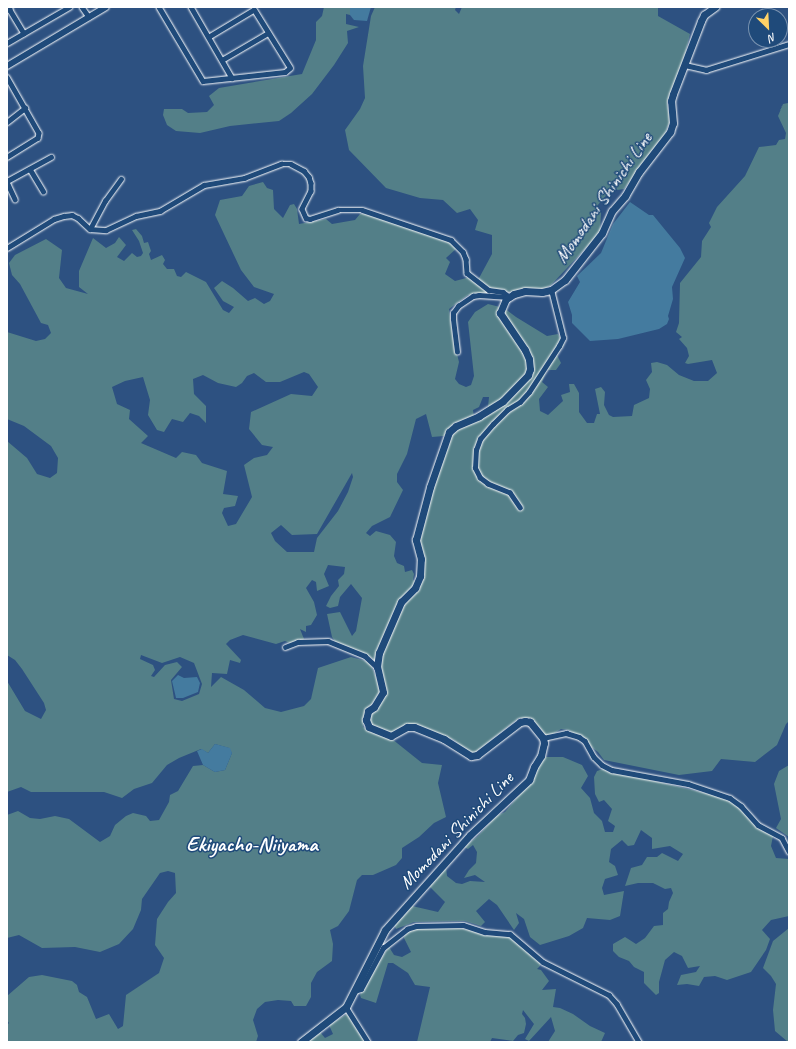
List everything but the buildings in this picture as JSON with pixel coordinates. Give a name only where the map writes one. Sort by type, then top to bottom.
[{"type":"main road","name":"Momodani Shinichi Line","points":[[551,290],[565,280],[602,233],[612,211],[625,196],[639,172],[670,132],[673,123],[671,101],[701,21],[704,16],[715,7]]},
{"type":"main road","points":[[376,667],[379,653],[401,602],[415,588],[420,576],[421,559],[416,540],[430,487],[449,432],[456,426],[479,416],[504,401],[528,375],[530,369],[529,360],[525,350],[500,313],[506,300],[510,297],[525,292],[542,292],[551,290]]},
{"type":"main road","name":"Momodani Shinichi Line","points":[[301,1042],[346,1007],[385,930],[470,834],[529,780],[534,767],[541,756],[544,743],[530,722],[525,720],[520,722],[477,755],[471,756],[444,739],[414,727],[407,727],[391,736],[369,727],[366,720],[368,711],[374,707],[383,692],[376,667]]},
{"type":"street","points":[[7,43],[69,7]]},
{"type":"street","points":[[82,7],[88,17]]},
{"type":"street","points":[[7,66],[106,7]]},
{"type":"street","points":[[159,7],[203,81],[285,72],[290,68],[254,10],[209,36]]},
{"type":"street","points":[[191,7],[232,78]]},
{"type":"street","points":[[11,8],[24,33]]},
{"type":"street","points":[[222,60],[268,33]]},
{"type":"street","points":[[685,65],[706,70],[789,44]]},
{"type":"street","points":[[7,77],[9,86],[25,108],[39,133],[38,138],[7,158]]},
{"type":"street","points":[[7,122],[25,108]]},
{"type":"street","points":[[15,199],[7,182],[52,157]]},
{"type":"street","points":[[7,248],[54,219],[64,216],[72,215],[78,218],[90,229],[106,230],[136,216],[160,211],[204,185],[244,178],[281,164],[291,164],[304,171],[312,183],[312,191],[302,209],[306,218],[310,219],[338,210],[362,210],[450,240],[463,252],[466,259],[468,273],[489,290],[503,292],[510,297]]},
{"type":"street","points":[[30,169],[42,191]]},
{"type":"street","points":[[90,229],[105,201],[122,179]]},
{"type":"street","points":[[520,508],[510,493],[488,484],[480,478],[474,468],[476,450],[480,439],[493,424],[506,410],[520,402],[528,392],[563,338],[551,290]]},
{"type":"street","points":[[457,352],[452,319],[458,306],[472,296],[510,297]]},
{"type":"street","points":[[285,647],[298,642],[328,641],[365,656],[376,667]]},
{"type":"street","points":[[542,738],[566,733],[579,737],[585,741],[594,757],[602,766],[612,770],[688,784],[730,798],[741,806],[758,825],[782,838],[789,851]]},
{"type":"street","points":[[355,991],[361,989],[383,948],[407,929],[416,926],[463,924],[485,932],[510,934],[543,962],[609,995],[617,1004],[639,1042]]},
{"type":"street","points":[[346,1007],[368,1042]]},
{"type":"green space","points":[[324,7],[350,7],[350,15],[346,14],[346,24],[359,27],[347,31],[348,43],[334,65],[312,94],[291,113],[279,121],[230,126],[200,133],[176,131],[167,125],[163,115],[164,109],[182,109],[188,113],[207,112],[214,105],[209,96],[219,88],[302,74],[316,40],[316,22],[322,16]]},
{"type":"green space","points":[[375,7],[456,7],[455,10],[459,14],[462,7],[658,7],[658,16],[690,34],[682,67],[667,102],[670,121],[665,134],[624,189],[610,191],[597,206],[601,213],[600,233],[551,285],[542,290],[508,292],[492,289],[478,280],[492,254],[492,235],[475,230],[478,220],[470,209],[457,213],[443,200],[420,198],[386,188],[349,150],[345,130],[360,109],[365,98],[363,66],[371,16]]},
{"type":"green space","points":[[788,103],[789,721],[786,724],[777,745],[755,762],[721,759],[712,771],[679,775],[604,760],[598,752],[569,730],[561,729],[547,738],[530,718],[519,718],[472,755],[454,740],[417,726],[406,725],[390,735],[371,726],[368,718],[387,693],[380,666],[380,656],[395,616],[422,581],[423,557],[418,541],[427,504],[430,503],[431,490],[444,455],[449,447],[449,436],[458,428],[491,414],[495,408],[488,407],[489,397],[483,397],[479,407],[473,410],[474,417],[454,423],[444,436],[432,437],[426,414],[416,419],[407,454],[397,474],[397,482],[403,490],[390,517],[372,526],[366,533],[370,536],[376,531],[390,535],[396,542],[394,556],[397,563],[404,566],[405,572],[412,570],[414,574],[413,580],[416,582],[393,613],[379,653],[377,664],[372,658],[360,651],[339,647],[332,637],[327,614],[340,612],[352,636],[356,631],[362,598],[351,584],[340,597],[338,606],[330,608],[326,606],[331,596],[339,586],[338,580],[344,574],[345,567],[328,565],[324,574],[329,586],[317,591],[316,582],[312,580],[306,588],[314,602],[317,615],[311,625],[306,626],[306,632],[300,629],[304,639],[296,646],[285,641],[276,644],[243,635],[230,640],[226,644],[241,660],[240,663],[230,660],[227,674],[212,673],[211,687],[221,677],[244,690],[265,708],[281,712],[304,706],[311,699],[318,668],[351,657],[370,662],[381,691],[365,714],[363,727],[392,739],[422,763],[442,765],[438,783],[446,817],[434,823],[419,837],[402,848],[402,858],[396,865],[373,875],[362,875],[357,880],[349,911],[338,926],[330,930],[333,944],[332,961],[317,972],[311,983],[311,997],[306,1006],[294,1006],[291,1001],[278,1000],[265,1002],[257,1009],[253,1020],[258,1036],[256,1042],[7,1042],[7,1025],[9,1023],[7,1020],[7,996],[29,977],[42,975],[72,981],[77,985],[79,992],[87,997],[96,1019],[109,1014],[118,1029],[123,1026],[126,995],[159,973],[164,958],[155,945],[157,919],[176,893],[175,873],[168,871],[160,873],[142,899],[141,910],[133,929],[119,944],[100,952],[75,947],[42,948],[19,935],[7,938],[7,815],[18,811],[30,818],[40,819],[55,816],[69,819],[100,842],[110,836],[115,825],[126,816],[133,813],[146,816],[150,821],[159,820],[169,802],[170,795],[178,791],[193,766],[203,765],[215,772],[225,770],[232,753],[229,748],[215,744],[208,753],[201,749],[179,758],[167,765],[152,783],[134,789],[122,798],[104,792],[31,792],[21,787],[7,792],[7,681],[25,711],[41,719],[46,710],[44,703],[22,669],[15,660],[7,655],[7,441],[27,458],[37,474],[50,478],[57,473],[58,458],[51,446],[24,426],[7,419],[7,332],[36,341],[45,339],[51,333],[48,325],[41,323],[20,284],[12,275],[9,263],[15,255],[46,239],[62,250],[59,278],[66,288],[88,294],[79,287],[79,271],[93,238],[106,248],[115,243],[119,237],[126,245],[117,257],[124,261],[132,253],[137,257],[141,256],[143,253],[139,241],[132,230],[136,229],[142,236],[144,243],[148,242],[151,251],[149,254],[151,260],[162,255],[165,260],[163,264],[167,269],[174,269],[177,276],[181,277],[186,272],[206,282],[223,310],[229,313],[234,307],[223,301],[214,288],[222,281],[248,301],[255,298],[264,304],[270,301],[274,294],[254,287],[241,270],[215,215],[220,200],[242,196],[249,186],[263,182],[267,188],[273,190],[274,209],[283,218],[290,205],[294,204],[297,209],[299,224],[326,219],[332,224],[355,220],[360,214],[367,213],[451,242],[457,248],[446,258],[450,262],[445,274],[455,281],[470,277],[489,291],[502,293],[468,295],[449,309],[453,338],[459,362],[455,379],[459,384],[466,387],[471,385],[474,376],[468,322],[475,312],[488,304],[504,308],[547,336],[558,334],[564,345],[557,355],[561,363],[556,370],[547,370],[542,382],[548,387],[539,399],[540,411],[548,415],[563,401],[561,395],[570,392],[569,384],[574,384],[579,393],[579,412],[587,423],[594,423],[597,414],[600,414],[595,389],[601,387],[605,392],[604,405],[609,415],[613,417],[632,416],[634,405],[649,398],[650,389],[646,380],[652,372],[651,363],[657,362],[667,365],[679,375],[694,381],[708,381],[717,373],[712,360],[688,364],[685,363],[689,356],[687,348],[679,339],[682,337],[676,332],[679,323],[680,283],[701,257],[702,241],[711,227],[709,223],[717,207],[745,176],[759,147],[776,145],[779,140],[785,139],[786,133],[778,116],[783,104]],"holes":[[[304,372],[309,374],[318,387],[312,396],[291,394],[251,412],[249,429],[262,445],[273,447],[267,455],[254,458],[244,465],[252,497],[236,524],[228,526],[222,513],[224,508],[235,506],[238,496],[223,494],[227,471],[202,463],[196,455],[182,452],[176,458],[141,443],[148,436],[129,419],[130,410],[117,404],[112,387],[125,381],[143,377],[150,400],[148,415],[157,430],[164,432],[172,419],[183,422],[190,413],[199,416],[206,423],[206,406],[194,394],[193,379],[203,375],[218,383],[236,387],[242,383],[247,376],[254,373],[266,382],[280,382]],[[352,473],[353,477],[348,492],[338,511],[317,538],[314,552],[287,552],[275,541],[271,533],[281,525],[292,535],[317,534]],[[141,655],[162,663],[180,657],[194,663],[202,684],[199,694],[182,701],[174,699],[171,680],[182,667],[177,662],[165,665],[154,677],[151,676],[155,670],[153,665],[140,659]]]},
{"type":"green space","points":[[545,757],[563,757],[582,765],[588,776],[581,788],[590,798],[594,813],[602,821],[605,832],[613,832],[615,826],[608,821],[612,809],[604,800],[599,802],[595,794],[594,777],[597,771],[603,769],[722,797],[735,804],[759,827],[773,836],[771,846],[776,858],[789,859],[789,916],[771,920],[762,930],[770,939],[766,950],[751,972],[727,980],[715,976],[704,977],[699,986],[687,984],[677,985],[681,975],[696,972],[700,966],[688,968],[682,956],[674,952],[665,960],[659,982],[659,993],[656,995],[644,983],[644,972],[634,967],[629,961],[619,957],[613,951],[613,944],[625,937],[636,944],[645,938],[654,926],[663,925],[663,913],[668,909],[673,893],[671,888],[665,889],[653,883],[638,883],[625,886],[631,868],[642,865],[647,857],[657,857],[662,853],[678,861],[683,854],[670,846],[652,849],[652,838],[641,830],[634,845],[628,846],[622,840],[611,849],[609,862],[615,866],[618,875],[605,879],[602,888],[604,895],[624,891],[620,916],[610,920],[587,918],[583,928],[569,936],[540,945],[530,937],[524,919],[516,913],[519,923],[514,930],[497,905],[489,899],[476,911],[485,922],[481,926],[465,921],[414,922],[396,929],[394,924],[412,906],[438,912],[445,902],[429,886],[446,867],[447,876],[456,883],[462,884],[470,881],[485,882],[475,875],[464,878],[476,863],[477,852],[473,845],[468,849],[464,847],[478,836],[496,816],[505,812],[530,782],[536,766]]},
{"type":"green space","points":[[789,765],[789,837],[776,828],[781,819],[774,784],[779,771]]},
{"type":"green space","points":[[420,926],[458,928],[485,933],[506,934],[540,961],[540,966],[537,969],[541,970],[549,981],[542,990],[556,989],[553,1007],[560,1008],[573,1014],[590,1026],[605,1033],[601,1042],[548,1042],[555,1031],[551,1017],[529,1041],[525,1039],[534,1024],[523,1010],[522,1014],[525,1018],[526,1024],[524,1033],[518,1035],[513,1041],[492,1038],[490,1042],[417,1042],[430,987],[415,985],[408,973],[393,963],[388,963],[376,1003],[361,998],[360,995],[389,947],[394,955],[402,957],[411,952],[404,938],[405,933]]},
{"type":"green space","points":[[789,928],[788,1042],[775,1031],[773,1010],[776,984],[763,968],[773,941]]},
{"type":"green space","points":[[347,1014],[365,1042],[309,1042],[310,1039],[320,1032],[325,1038],[333,1034],[329,1025]]},
{"type":"water","points":[[350,7],[371,7],[367,21],[354,20],[350,15]]},
{"type":"water","points":[[630,202],[649,215],[653,215],[680,248],[685,258],[672,287],[673,299],[668,316],[669,319],[667,324],[659,329],[618,339],[590,341],[572,323],[572,315],[568,302],[580,282],[577,276],[601,253],[613,224]]},
{"type":"water","points":[[178,675],[184,678],[197,677],[200,683],[198,692],[183,698],[176,698],[172,681]]},
{"type":"water","points":[[215,744],[230,748],[232,753],[225,770],[215,772],[203,765],[197,751],[202,749],[208,753]]},
{"type":"district","name":"Ekiyacho-Niiyama","points":[[252,844]]}]
